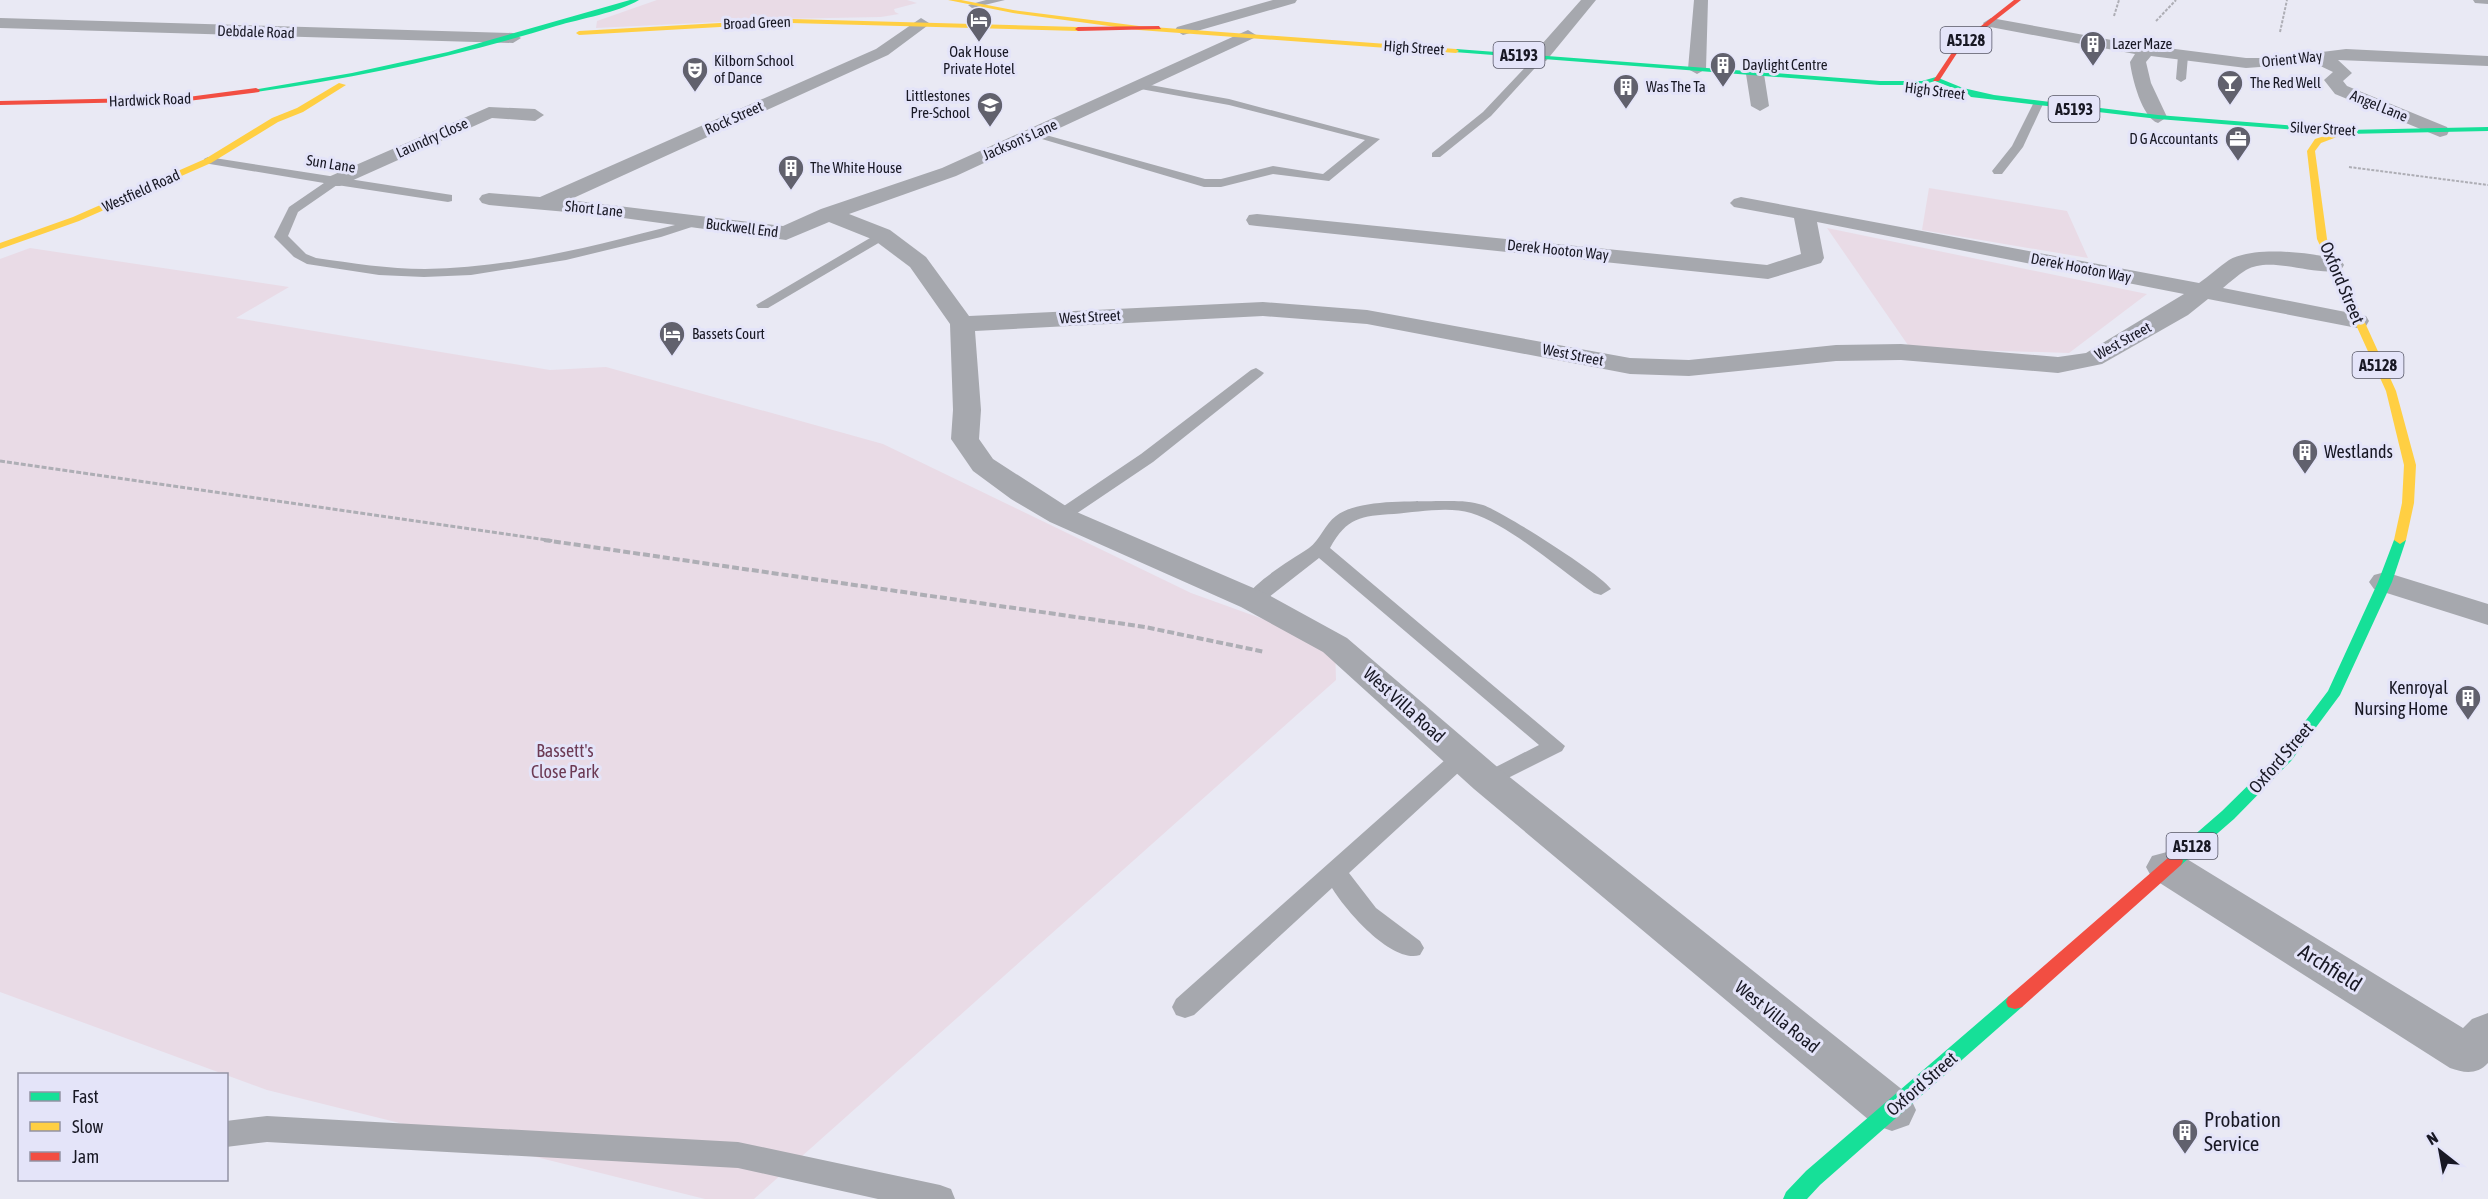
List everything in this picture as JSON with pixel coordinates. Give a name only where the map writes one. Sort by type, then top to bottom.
[{"type":"main road","name":"Broad Green","points":[[298,85],[377,70],[518,37],[636,0]]},
{"type":"main road","name":"Broad Green","points":[[913,23],[944,12],[948,6],[945,0]]},
{"type":"main road","name":"High Street","points":[[951,0],[1010,12],[1158,28],[1880,83],[2158,117]]},
{"type":"main road","name":"A5128","points":[[1936,79],[1959,46],[2018,0]]},
{"type":"main road","name":"Broad Green","points":[[913,23],[1010,12]]},
{"type":"main road","name":"Broad Green","points":[[572,21],[573,26],[608,30]]},
{"type":"main road","name":"Broad Green","points":[[518,37],[790,21],[1117,30],[1158,28]]},
{"type":"main road","name":"Westfield Road","points":[[0,246],[76,219],[208,161],[275,120],[377,70]]},
{"type":"main road","name":"High Street","points":[[1880,83],[1922,83],[1936,79],[1961,90],[1990,97]]},
{"type":"main road","name":"Westfield Road","points":[[275,120],[280,110],[300,96],[298,85]]},
{"type":"main road","name":"Hardwick Road","points":[[0,103],[188,99],[298,85]]},
{"type":"main road","name":"Silver Street","points":[[2158,117],[2346,132],[2488,129]]},
{"type":"main road","points":[[2241,124],[2288,137],[2311,151],[2318,141],[2346,132]]},
{"type":"main road","name":"Oxford Street","points":[[1793,1199],[1813,1178],[2228,815],[2286,758],[2335,692],[2385,582],[2406,513],[2410,465],[2391,391],[2357,321],[2322,239],[2311,151]]},
{"type":"street","points":[[1183,30],[1290,0]]},
{"type":"street","points":[[1540,57],[1589,0]]},
{"type":"street","points":[[1696,69],[1701,0]]},
{"type":"street","points":[[2480,0],[2488,0]]},
{"type":"street","name":"Debdale Road","points":[[0,23],[518,37]]},
{"type":"street","name":"Rock Street","points":[[542,204],[882,52],[913,23]]},
{"type":"street","name":"Orient Way","points":[[1991,23],[2146,51],[2246,63],[2366,54],[2488,61]]},
{"type":"street","name":"Jackson's Lane","points":[[786,233],[829,214],[949,172],[1248,35]]},
{"type":"street","points":[[2146,51],[2138,62],[2142,83],[2158,117]]},
{"type":"street","name":"Angel Lane","points":[[2312,57],[2336,65],[2343,73],[2333,80],[2341,90],[2440,131]]},
{"type":"street","points":[[1755,74],[1760,106]]},
{"type":"street","points":[[465,100],[489,112]]},
{"type":"street","name":"Laundry Close","points":[[333,182],[489,112],[535,115]]},
{"type":"street","name":"Short Lane","points":[[489,199],[601,209],[698,223]]},
{"type":"street","name":"Derek Hooton Way","points":[[1741,203],[1804,213],[2357,321]]},
{"type":"street","name":"Derek Hooton Way","points":[[1257,219],[1768,272],[1813,258],[1804,213]]},
{"type":"street","points":[[829,214],[882,235],[918,262],[962,324]]},
{"type":"street","name":"Buckwell End","points":[[698,223],[786,233]]},
{"type":"street","name":"West Street","points":[[962,324],[1263,309],[1367,316],[1630,366],[1689,368],[1836,353],[1901,352],[2058,365],[2093,359],[2179,310],[2227,271],[2254,260],[2284,259],[2333,265]]},
{"type":"street","name":"West Villa Road","points":[[962,324],[968,410],[965,439],[983,465],[1022,494],[1061,516],[1253,600],[1335,645],[1475,769],[1892,1110]]},
{"type":"street","points":[[2385,582],[2488,615]]},
{"type":"street","name":"Archfield","points":[[2167,867],[2467,1054],[2488,1032]]},
{"type":"lane","points":[[972,5],[1001,0]]},
{"type":"lane","points":[[2181,79],[2183,56]]},
{"type":"lane","points":[[1436,154],[1486,114],[1540,57]]},
{"type":"lane","points":[[1032,134],[1119,156],[1204,183],[1221,183],[1273,170],[1325,178],[1374,139],[1229,102],[1139,86]]},
{"type":"lane","points":[[1998,171],[2017,147],[2038,104]]},
{"type":"lane","name":"Sun Lane","points":[[208,161],[448,198]]},
{"type":"lane","points":[[333,182],[293,210],[281,237],[305,259],[360,270],[425,272],[497,267],[570,256],[698,223]]},
{"type":"lane","points":[[763,305],[882,235]]},
{"type":"lane","points":[[1061,516],[1147,458],[1256,374]]},
{"type":"lane","points":[[1253,600],[1293,567],[1320,549],[1333,527],[1352,514],[1421,507],[1475,508],[1506,525],[1601,589]]},
{"type":"lane","points":[[1185,1007],[1335,870],[1475,769],[1554,746],[1320,549]]},
{"type":"lane","points":[[1335,870],[1348,897],[1366,916],[1411,948]]},
{"type":"lane","points":[[228,1134],[267,1129],[738,1155],[940,1199]]},
{"type":"path","points":[[2150,24],[2176,0]]},
{"type":"path","points":[[2280,33],[2287,0]]},
{"type":"path","points":[[2342,167],[2488,185]]},
{"type":"path","points":[[0,461],[1145,627],[1293,657],[1335,645]]},
{"type":"green space","points":[[657,0],[907,0],[917,3],[894,9],[899,14],[881,17],[778,19],[596,28],[597,21]]},
{"type":"green space","points":[[1929,188],[2067,211],[2088,258],[1922,230]]},
{"type":"green space","points":[[1827,228],[2147,294],[2069,353],[1910,348]]},
{"type":"green space","name":"Bassett's Close Park","points":[[30,248],[289,287],[236,318],[550,370],[606,367],[883,444],[1191,593],[1335,645],[1336,680],[754,1199],[705,1199],[267,1090],[228,1076],[228,1073],[221,1073],[0,992],[0,259]]},
{"type":"traffic: fast","points":[[256,90],[352,75],[448,54],[636,0]]},
{"type":"traffic: fast","points":[[1456,51],[1880,83],[1922,83],[1936,79],[1961,90],[1991,97]]},
{"type":"traffic: fast","points":[[1971,95],[2158,117],[2346,132],[2488,129]]},
{"type":"traffic: fast","points":[[2175,861],[2228,815],[2286,757],[2335,692],[2385,582],[2400,540]]},
{"type":"traffic: fast","points":[[1793,1199],[1813,1178],[2015,1002]]},
{"type":"traffic: slow","points":[[951,0],[1139,28],[1456,51]]},
{"type":"traffic: slow","points":[[579,33],[791,21],[1078,29]]},
{"type":"traffic: slow","points":[[0,246],[76,219],[208,161],[275,120],[300,110],[342,85]]},
{"type":"traffic: slow","points":[[2346,132],[2318,141],[2311,151],[2322,239],[2391,391],[2410,465],[2408,503],[2400,540]]},
{"type":"traffic: jam","points":[[1936,79],[1959,46],[2018,0]]},
{"type":"traffic: jam","points":[[1078,29],[1159,28]]},
{"type":"traffic: jam","points":[[0,103],[188,99],[256,90]]},
{"type":"traffic: jam","points":[[2015,1002],[2175,861]]},
{"type":"place","name":"Oak House Private Hotel","points":[[979,43]]},
{"type":"place","name":"Lazer Maze","points":[[2093,67]]},
{"type":"place","name":"Daylight Centre","points":[[1723,88]]},
{"type":"place","name":"Kilborn School of Dance","points":[[695,93]]},
{"type":"place","name":"The Red Well","points":[[2230,106]]},
{"type":"place","name":"Was The Ta","points":[[1626,110]]},
{"type":"place","name":"Littlestones Pre-School","points":[[990,128]]},
{"type":"place","name":"D G Accountants","points":[[2238,162]]},
{"type":"place","name":"The White House","points":[[791,191]]},
{"type":"place","name":"Bassets Court","points":[[672,357]]},
{"type":"place","name":"Westlands","points":[[2305,475]]},
{"type":"place","name":"Kenroyal Nursing Home","points":[[2468,721]]},
{"type":"place","name":"Probation Service","points":[[2185,1155]]}]
